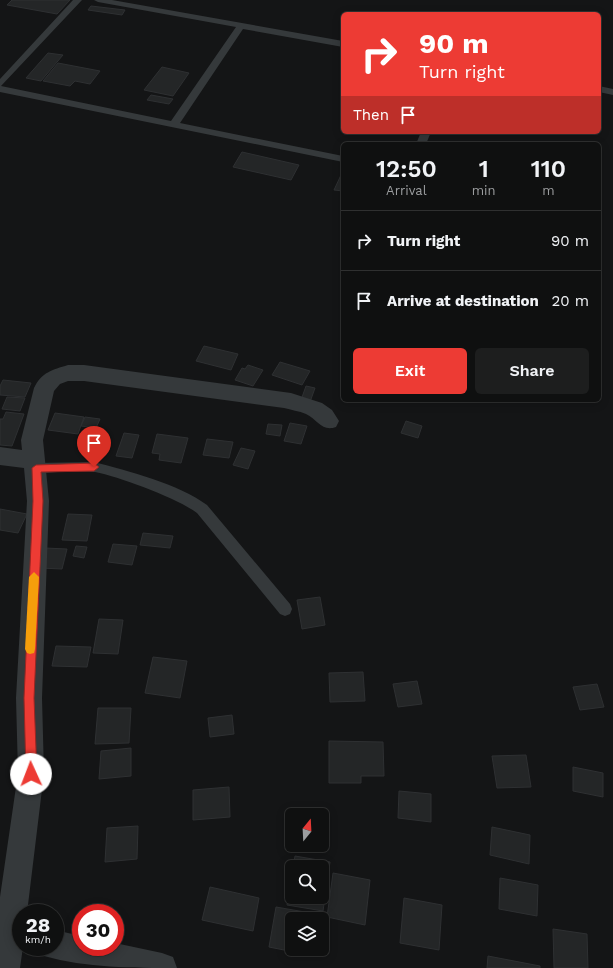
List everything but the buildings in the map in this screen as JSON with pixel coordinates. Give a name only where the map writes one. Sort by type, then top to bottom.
[{"type":"street","points":[[5,968],[31,774],[29,698],[38,501],[36,464],[32,440],[44,388],[53,378],[68,373],[84,373],[284,400],[313,407],[323,413],[329,421]]},
{"type":"street","points":[[0,456],[36,464]]},
{"type":"street","points":[[64,947],[162,968]]},
{"type":"lane","points":[[0,84],[78,0]]},
{"type":"lane","points":[[98,0],[341,44]]},
{"type":"lane","points":[[140,8],[146,0]]},
{"type":"lane","points":[[174,124],[241,26]]},
{"type":"lane","points":[[0,89],[341,159]]},
{"type":"lane","points":[[601,89],[613,92]]},
{"type":"lane","points":[[36,464],[94,467],[126,476],[190,500],[202,509],[237,553],[285,608]]},
{"type":"slow traffic","points":[[30,649],[34,577]]},
{"type":"route","points":[[31,774],[29,698],[38,501],[36,468],[94,467]]}]
